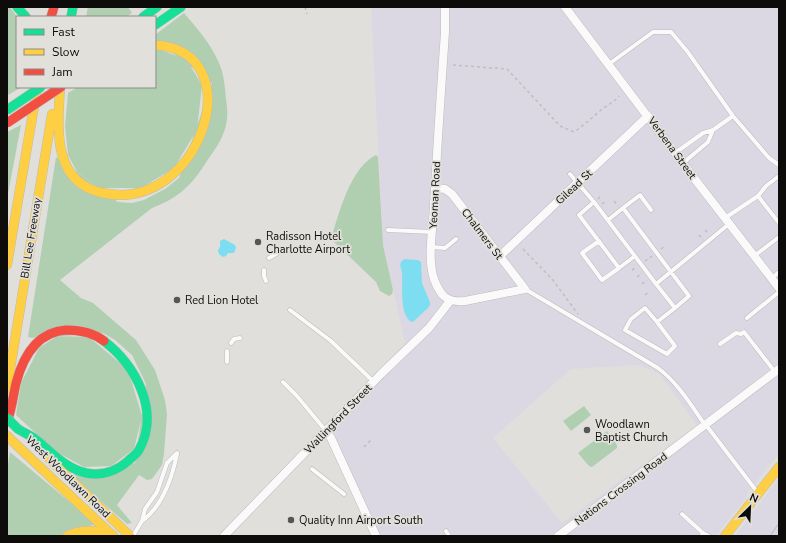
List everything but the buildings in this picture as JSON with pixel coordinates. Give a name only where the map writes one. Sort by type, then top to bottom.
[{"type":"main road","points":[[17,7],[25,16]]},
{"type":"main road","points":[[144,16],[157,7]]},
{"type":"main road","points":[[156,24],[181,7]]},
{"type":"main road","points":[[61,88],[58,121],[59,144],[63,159],[74,178],[91,190],[115,196],[127,196],[141,193],[153,188],[164,182],[175,173],[193,152],[204,125],[208,103],[208,92],[205,81],[196,64],[182,51],[173,47],[156,45]]},
{"type":"main road","points":[[30,124],[33,88]]},
{"type":"main road","name":"Bill Lee Freeway","points":[[7,265],[30,124],[38,88]]},
{"type":"main road","points":[[7,110],[40,88]]},
{"type":"main road","name":"Bill Lee Freeway","points":[[7,389],[56,88]]},
{"type":"main road","points":[[7,123],[60,88]]},
{"type":"main road","points":[[7,422],[11,413],[22,365],[40,338],[54,332],[64,330],[86,332],[102,339],[123,356],[131,367],[141,387],[147,416],[144,439],[140,449],[128,463],[119,469],[99,474],[82,472],[72,468],[50,454],[29,438]]},
{"type":"main road","name":"West Woodlawn Road","points":[[7,418],[130,536]]},
{"type":"main road","name":"West Woodlawn Road","points":[[7,436],[113,536]]},
{"type":"main road","points":[[725,536],[779,467]]},
{"type":"main road","points":[[67,536],[85,529],[113,536]]},
{"type":"street","name":"Yeoman Road","points":[[445,7],[445,32],[431,257],[434,278],[443,295],[450,301]]},
{"type":"street","name":"Verbena Street","points":[[565,7],[726,221],[779,288]]},
{"type":"street","name":"Gilead St","points":[[499,257],[648,116]]},
{"type":"street","name":"Chalmers St","points":[[435,188],[445,189],[452,194],[525,289]]},
{"type":"street","points":[[450,301],[465,301],[525,289]]},
{"type":"street","name":"Wallingford Street","points":[[224,536],[374,382],[429,328],[450,301]]},
{"type":"street","name":"Nations Crossing Road","points":[[558,536],[777,371]]},
{"type":"street","points":[[326,431],[331,438],[376,536]]},
{"type":"lane","points":[[608,64],[653,32],[670,32],[688,51],[733,116],[769,158],[779,165]]},
{"type":"lane","points":[[675,153],[703,133],[713,130],[733,116]]},
{"type":"lane","points":[[683,164],[708,142],[713,130]]},
{"type":"lane","points":[[570,174],[594,202],[675,308]]},
{"type":"lane","points":[[656,284],[779,176]]},
{"type":"lane","points":[[608,220],[640,195],[651,210]]},
{"type":"lane","points":[[758,196],[779,223]]},
{"type":"lane","points":[[594,202],[579,215],[619,268]]},
{"type":"lane","points":[[623,208],[689,296],[657,322]]},
{"type":"lane","points":[[388,230],[432,232]]},
{"type":"lane","points":[[754,257],[779,237]]},
{"type":"lane","points":[[431,247],[445,248],[456,239]]},
{"type":"lane","points":[[599,241],[582,253],[602,280],[635,256]]},
{"type":"lane","points":[[269,258],[278,253]]},
{"type":"lane","points":[[264,270],[266,281]]},
{"type":"lane","points":[[771,278],[779,272]]},
{"type":"lane","points":[[525,289],[665,373],[758,493]]},
{"type":"lane","points":[[747,318],[779,292]]},
{"type":"lane","points":[[645,308],[657,322],[676,346],[668,354],[625,330],[631,319],[645,308]]},
{"type":"lane","points":[[290,310],[331,341],[374,382]]},
{"type":"lane","points":[[720,344],[736,333],[740,334],[744,332],[777,371]]},
{"type":"lane","points":[[231,342],[234,339],[240,338]]},
{"type":"lane","points":[[227,351],[227,362]]},
{"type":"lane","points":[[282,382],[297,396],[326,431]]},
{"type":"lane","points":[[133,536],[142,521],[145,509],[156,492],[167,463],[177,453],[174,467],[163,495],[152,514],[142,521]]},
{"type":"lane","points":[[312,469],[344,494]]},
{"type":"lane","points":[[682,514],[702,534],[708,536]]},
{"type":"lane","points":[[446,531],[449,536]]},
{"type":"path","points":[[305,7],[307,14]]},
{"type":"path","points":[[453,65],[507,69],[560,126],[574,132],[602,109],[612,104],[619,96]]},
{"type":"path","points":[[632,270],[665,246]]},
{"type":"path","points":[[523,248],[552,279],[579,315]]},
{"type":"path","points":[[645,295],[649,292]]},
{"type":"path","points":[[364,447],[372,439]]},
{"type":"shaded area","points":[[371,7],[779,7],[779,454],[748,492],[746,498],[716,536],[375,536],[326,425],[405,343],[383,245]],"holes":[[[639,365],[659,374],[697,425],[562,523],[493,438],[571,369]]]},
{"type":"shaded area","points":[[779,478],[779,536],[735,536],[747,520]]},
{"type":"green space","points":[[7,7],[10,7],[16,16],[16,88],[20,88],[8,95],[7,98]]},
{"type":"green space","points":[[88,7],[128,7],[132,13],[128,16],[86,16]]},
{"type":"green space","points":[[184,13],[208,43],[219,63],[225,85],[227,112],[226,124],[222,136],[201,170],[184,190],[170,200],[152,208],[60,280],[81,298],[93,303],[136,340],[155,370],[165,400],[167,414],[162,465],[152,479],[147,480],[139,475],[117,505],[132,523],[127,524],[70,474],[135,463],[146,384],[132,355],[115,340],[103,333],[32,338],[28,337],[56,157],[118,202],[132,203],[144,200],[165,189],[179,178],[212,83],[156,40],[156,34]]},
{"type":"green space","points":[[156,48],[186,59],[202,85],[197,130],[174,168],[141,188],[99,188],[77,172],[68,155],[65,126],[68,93],[76,88],[156,88]]},
{"type":"green space","points":[[21,125],[7,199],[7,132]]},
{"type":"green space","points":[[376,155],[378,157],[383,245],[393,290],[392,294],[389,296],[380,291],[376,282],[331,239],[342,204],[352,180],[367,161]]},
{"type":"green space","points":[[57,336],[89,337],[128,370],[142,416],[134,449],[111,466],[84,467],[55,451],[16,415],[21,383],[39,348]]},
{"type":"green space","points":[[584,406],[591,415],[571,431],[563,421]]},
{"type":"green space","points":[[607,431],[617,445],[617,448],[592,467],[589,466],[578,453]]},
{"type":"green space","points":[[10,452],[96,524],[60,536],[7,536],[7,470]]},
{"type":"water","points":[[224,239],[235,245],[236,248],[234,253],[228,253],[223,257],[219,254],[218,250],[220,247],[220,241]]},
{"type":"water","points":[[404,259],[418,260],[421,262],[422,283],[430,302],[428,308],[411,322],[407,318],[403,306],[402,274],[400,265]]},
{"type":"tram line","points":[[770,536],[779,523]]},
{"type":"traffic: fast","points":[[17,7],[25,16]]},
{"type":"traffic: fast","points":[[71,16],[73,7]]},
{"type":"traffic: fast","points":[[144,16],[157,7]]},
{"type":"traffic: fast","points":[[156,24],[181,7]]},
{"type":"traffic: fast","points":[[7,110],[40,88]]},
{"type":"traffic: fast","points":[[18,429],[34,438],[64,463],[78,471],[86,473],[98,474],[109,472],[124,465],[136,454],[145,435],[147,420],[146,405],[141,390],[126,363],[104,341]]},
{"type":"traffic: fast","points":[[7,418],[18,429]]},
{"type":"traffic: slow","points":[[60,88],[59,135],[61,151],[66,165],[74,177],[86,187],[103,193],[137,193],[166,180],[188,157],[202,129],[208,100],[202,74],[185,54],[156,45]]},
{"type":"traffic: slow","points":[[7,265],[36,95]]},
{"type":"traffic: slow","points":[[7,388],[52,114]]},
{"type":"traffic: slow","points":[[7,436],[113,536]]},
{"type":"traffic: slow","points":[[47,457],[130,536]]},
{"type":"traffic: slow","points":[[725,536],[779,467]]},
{"type":"traffic: slow","points":[[67,536],[84,531],[95,531],[113,535]]},
{"type":"traffic: jam","points":[[51,16],[54,7]]},
{"type":"traffic: jam","points":[[7,123],[60,88]]},
{"type":"traffic: jam","points":[[7,422],[19,373],[27,355],[39,341],[47,335],[66,330],[86,332],[104,341]]},
{"type":"place","name":"Radisson Hotel Charlotte Airport","points":[[258,242]]},
{"type":"place","name":"Red Lion Hotel","points":[[177,300]]},
{"type":"place","name":"Woodlawn Baptist Church","points":[[587,430]]},
{"type":"place","name":"Quality Inn Airport South","points":[[291,520]]}]
